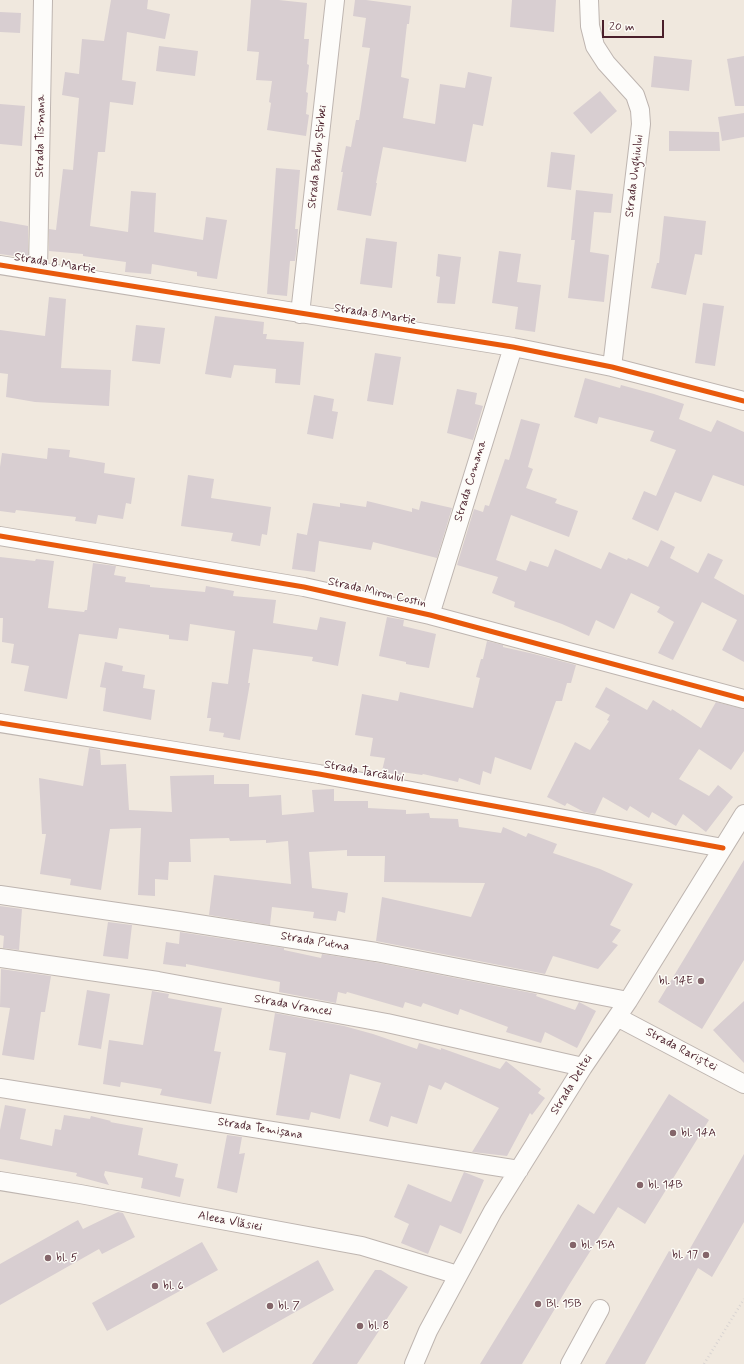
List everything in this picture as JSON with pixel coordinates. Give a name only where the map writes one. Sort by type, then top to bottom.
[{"type":"street","name":"Strada Tismana","points":[[38,271],[43,0]]},
{"type":"street","name":"Strada Barbu Știrbei","points":[[300,314],[335,0]]},
{"type":"street","name":"Strada Unghiului","points":[[589,0],[590,26],[595,46],[606,63],[635,95],[640,110],[641,124],[612,367]]},
{"type":"street","name":"Strada 8 Martie","points":[[0,265],[513,347],[612,367],[744,402]]},
{"type":"street","name":"Strada Comana","points":[[430,615],[513,347]]},
{"type":"street","name":"Strada Miron Costin","points":[[0,536],[304,587],[430,615],[744,700]]},
{"type":"street","name":"Strada Tarcăului","points":[[0,723],[319,774],[723,848]]},
{"type":"street","name":"Strada Deltei","points":[[414,1364],[428,1331],[493,1211],[583,1067],[628,1001],[743,818]]},
{"type":"street","name":"Strada Putna","points":[[0,895],[376,952],[628,1001]]},
{"type":"street","name":"Strada Vrancei","points":[[0,958],[158,981],[387,1022],[583,1067]]},
{"type":"street","name":"Strada Rariștei","points":[[617,1017],[744,1084]]},
{"type":"street","name":"Strada Temișana","points":[[0,1088],[519,1170]]},
{"type":"street","name":"Aleea Vlăsiei","points":[[0,1181],[88,1195],[362,1246],[458,1275]]},
{"type":"street","points":[[570,1364],[600,1309]]},
{"type":"path","points":[[704,1364],[744,1299]]},
{"type":"building","points":[[111,0],[148,0],[147,9],[170,14],[165,39],[127,32],[122,80],[136,82],[133,105],[110,102],[105,152],[98,152],[90,226],[128,232],[131,191],[156,193],[154,232],[203,240],[206,217],[227,220],[217,279],[197,276],[197,272],[152,264],[151,274],[125,272],[126,262],[83,256],[83,254],[49,251],[49,229],[56,230],[63,169],[73,170],[79,98],[62,95],[65,72],[79,74],[82,39],[104,41]]},
{"type":"building","points":[[251,0],[279,0],[307,3],[304,39],[309,39],[306,114],[309,115],[306,136],[267,130],[271,103],[269,102],[272,81],[256,80],[259,52],[247,51]]},
{"type":"building","points":[[355,0],[411,6],[409,24],[407,24],[401,77],[409,79],[403,118],[435,124],[440,84],[465,88],[468,72],[492,77],[483,126],[473,124],[466,162],[383,147],[371,216],[337,210],[343,172],[341,172],[346,146],[351,147],[356,120],[359,120],[370,48],[362,47],[366,18],[353,16]]},
{"type":"building","points":[[512,0],[556,0],[554,32],[510,27]]},
{"type":"building","points":[[0,12],[21,13],[20,33],[0,32]]},
{"type":"building","points":[[159,46],[198,51],[195,76],[156,71]]},
{"type":"building","points":[[654,56],[692,60],[689,91],[651,87]]},
{"type":"building","points":[[744,56],[744,106],[735,106],[727,59]]},
{"type":"building","points":[[600,91],[617,111],[591,134],[573,113]]},
{"type":"building","points":[[0,104],[25,106],[22,146],[0,144]]},
{"type":"building","points":[[744,113],[744,137],[722,141],[718,117]]},
{"type":"building","points":[[669,131],[719,132],[720,151],[669,151]]},
{"type":"building","points":[[551,152],[575,155],[571,190],[547,187]]},
{"type":"building","points":[[276,168],[300,170],[295,229],[298,229],[297,246],[295,261],[290,261],[287,296],[267,294]]},
{"type":"building","points":[[576,190],[613,194],[611,213],[594,212],[590,252],[609,255],[604,302],[568,298],[575,240],[571,240]]},
{"type":"building","points":[[664,216],[706,221],[702,255],[695,254],[686,295],[651,288],[657,263],[659,263]]},
{"type":"building","points":[[0,221],[28,226],[28,258],[0,254]]},
{"type":"building","points":[[366,238],[397,242],[392,288],[360,284]]},
{"type":"building","points":[[499,251],[521,254],[517,282],[541,285],[535,332],[515,329],[518,307],[492,303]]},
{"type":"building","points":[[438,254],[461,257],[455,304],[437,303],[440,277],[436,276]]},
{"type":"building","points":[[49,297],[66,299],[61,368],[111,370],[109,406],[35,402],[6,397],[8,374],[0,373],[0,330],[45,336]]},
{"type":"building","points":[[703,303],[724,306],[715,366],[695,363]]},
{"type":"building","points":[[215,316],[264,322],[263,334],[267,334],[266,339],[304,342],[300,385],[275,383],[276,369],[234,365],[231,378],[205,374]]},
{"type":"building","points":[[136,325],[165,328],[160,364],[132,361]]},
{"type":"building","points":[[375,353],[401,357],[393,405],[367,401]]},
{"type":"building","points":[[585,378],[620,388],[621,385],[684,404],[679,419],[711,432],[717,420],[744,432],[744,486],[713,475],[701,502],[675,492],[658,531],[632,519],[644,491],[656,496],[676,450],[650,441],[654,431],[599,417],[597,424],[574,417]]},
{"type":"building","points":[[457,389],[477,393],[475,404],[483,406],[473,440],[447,433]]},
{"type":"building","points":[[314,395],[334,399],[332,411],[338,412],[333,439],[307,434]]},
{"type":"building","points":[[521,419],[540,424],[528,467],[533,469],[526,488],[557,499],[555,503],[578,511],[569,537],[511,515],[496,560],[526,571],[530,561],[548,567],[555,549],[601,569],[609,552],[627,560],[628,558],[648,567],[661,540],[675,547],[670,558],[698,573],[708,553],[723,560],[714,578],[744,595],[744,662],[722,650],[737,620],[702,602],[673,660],[658,653],[674,622],[657,612],[660,607],[631,593],[614,629],[596,620],[589,636],[562,624],[514,607],[515,602],[492,593],[498,577],[457,565],[474,509],[483,512],[485,505],[489,506],[505,459],[509,460]]},
{"type":"building","points":[[48,448],[70,450],[69,457],[105,463],[104,473],[135,478],[131,504],[126,503],[123,519],[98,515],[96,524],[75,521],[76,517],[16,510],[15,513],[0,511],[0,467],[2,453],[47,459]]},
{"type":"building","points":[[188,475],[214,479],[211,498],[271,507],[267,535],[262,534],[260,546],[231,541],[233,533],[181,526]]},
{"type":"building","points":[[367,501],[412,512],[412,508],[419,510],[421,501],[452,508],[437,558],[373,542],[371,550],[319,541],[315,572],[292,569],[297,533],[307,535],[313,503],[340,507],[340,503],[366,507]]},
{"type":"building","points":[[0,557],[35,561],[36,559],[54,561],[48,608],[84,612],[87,610],[93,563],[116,566],[114,575],[126,577],[125,582],[150,585],[150,587],[205,592],[206,586],[234,591],[233,596],[276,600],[273,623],[317,630],[320,617],[346,622],[338,666],[312,661],[313,657],[253,649],[248,683],[250,683],[240,740],[223,737],[224,733],[209,731],[211,718],[207,718],[212,682],[228,684],[235,631],[190,624],[188,641],[169,639],[169,635],[119,628],[117,639],[79,634],[67,699],[24,691],[29,666],[11,663],[14,644],[2,642],[3,618],[0,618]]},
{"type":"building","points":[[387,617],[404,620],[403,626],[436,634],[429,668],[406,664],[406,662],[379,656]]},
{"type":"building","points":[[487,641],[503,645],[503,647],[576,665],[571,683],[567,683],[562,701],[556,701],[531,770],[495,757],[491,774],[483,771],[480,785],[459,778],[458,782],[423,774],[402,772],[401,776],[382,771],[385,758],[370,756],[373,738],[355,735],[362,694],[398,701],[400,692],[473,708],[480,678],[476,677],[481,659],[483,659]]},
{"type":"building","points":[[105,662],[123,666],[122,671],[145,675],[143,688],[155,690],[151,720],[103,711],[106,688],[100,687]]},
{"type":"building","points":[[606,687],[647,710],[653,700],[671,711],[672,709],[701,728],[716,702],[744,709],[744,751],[731,770],[699,749],[679,779],[709,796],[718,785],[733,797],[706,832],[683,814],[676,826],[652,812],[649,818],[630,806],[627,811],[603,797],[595,814],[584,812],[567,803],[565,806],[547,797],[575,742],[590,750],[609,721],[607,720],[610,715],[595,707]]},
{"type":"building","points":[[89,748],[100,750],[101,765],[126,764],[129,810],[172,812],[170,776],[214,775],[214,784],[249,784],[249,797],[281,795],[282,815],[314,812],[312,790],[334,789],[334,801],[368,801],[368,808],[406,810],[406,814],[429,813],[430,818],[458,819],[459,827],[501,833],[503,827],[526,837],[528,833],[557,844],[553,853],[600,869],[633,884],[610,925],[621,930],[612,942],[618,945],[598,969],[553,956],[545,974],[376,941],[382,897],[471,917],[485,883],[384,882],[385,856],[347,856],[347,850],[309,852],[312,888],[348,893],[345,913],[338,911],[336,921],[313,918],[314,912],[272,907],[270,925],[209,915],[214,875],[291,884],[288,841],[266,843],[266,840],[230,841],[229,838],[190,839],[191,862],[169,862],[168,880],[155,879],[155,896],[138,895],[141,828],[110,829],[101,890],[70,885],[71,879],[40,874],[46,834],[42,834],[39,778],[83,786]]},
{"type":"building","name":"bl. 14E","points":[[744,860],[744,960],[702,1029],[658,1002]]},
{"type":"building","points":[[0,906],[22,909],[19,950],[3,948],[4,936],[0,935]]},
{"type":"building","points":[[108,922],[132,925],[128,959],[103,956]]},
{"type":"building","points":[[180,932],[284,948],[284,950],[321,958],[322,954],[374,962],[537,994],[536,996],[575,1010],[579,1002],[596,1011],[577,1048],[545,1032],[541,1043],[506,1032],[508,1027],[460,1009],[458,1015],[423,1003],[421,1007],[405,1002],[403,1008],[347,992],[346,994],[338,992],[336,1003],[279,992],[280,982],[186,964],[186,967],[163,964],[166,942],[179,944]]},
{"type":"building","points":[[1,969],[51,976],[45,1012],[41,1012],[34,1060],[2,1055],[10,1008],[0,1007]]},
{"type":"building","points":[[87,990],[110,994],[101,1049],[78,1045]]},
{"type":"building","points":[[152,991],[169,994],[168,998],[222,1008],[214,1051],[221,1052],[211,1104],[160,1095],[162,1089],[121,1082],[120,1087],[103,1084],[109,1040],[143,1045]]},
{"type":"building","points":[[744,1001],[744,1063],[713,1030]]},
{"type":"building","points":[[275,1013],[344,1026],[417,1049],[419,1043],[441,1050],[441,1048],[500,1069],[506,1061],[541,1089],[538,1093],[545,1098],[532,1115],[530,1113],[507,1156],[472,1152],[499,1108],[445,1082],[441,1090],[429,1085],[417,1124],[391,1116],[388,1127],[369,1121],[381,1083],[350,1074],[340,1119],[311,1112],[309,1120],[276,1115],[286,1053],[269,1050]]},
{"type":"building","points":[[669,1094],[709,1120],[645,1224],[618,1207],[522,1364],[480,1364],[578,1204],[594,1214]]},
{"type":"building","points":[[5,1105],[26,1109],[20,1139],[52,1146],[55,1129],[61,1130],[64,1115],[90,1119],[91,1116],[111,1121],[110,1122],[143,1128],[138,1155],[178,1164],[175,1177],[184,1179],[180,1197],[141,1188],[143,1178],[105,1171],[104,1175],[109,1185],[76,1176],[77,1173],[0,1159],[0,1130]]},
{"type":"building","points":[[227,1135],[242,1137],[239,1154],[245,1153],[237,1193],[217,1188]]},
{"type":"building","name":"bl. 17","points":[[744,1154],[744,1222],[712,1277],[698,1268],[645,1364],[605,1364],[669,1251],[684,1259]]},
{"type":"building","points":[[464,1172],[484,1180],[461,1234],[440,1225],[428,1254],[401,1243],[409,1224],[394,1217],[408,1184],[451,1202]]},
{"type":"building","name":"bl. 5","points":[[118,1212],[123,1213],[135,1237],[102,1254],[99,1249],[0,1305],[0,1264],[78,1220],[83,1229]]},
{"type":"building","name":"bl. 6","points":[[202,1242],[218,1270],[107,1331],[92,1303]]},
{"type":"building","name":"bl. 7","points":[[318,1260],[334,1290],[223,1353],[206,1323]]},
{"type":"building","name":"bl. 8","points":[[375,1270],[381,1270],[408,1287],[357,1364],[312,1364]]},
{"type":"cycle path","points":[[0,265],[513,347],[612,367],[744,401]]},
{"type":"cycle path","points":[[0,536],[304,587],[430,615],[744,699]]},
{"type":"cycle path","points":[[0,723],[319,774],[723,848]]},
{"type":"place","name":"bl. 14E","points":[[701,981]]},
{"type":"place","name":"bl. 14A","points":[[673,1133]]},
{"type":"place","name":"bl. 14B","points":[[640,1185]]},
{"type":"place","name":"bl. 15A","points":[[573,1245]]},
{"type":"place","name":"bl. 17","points":[[706,1255]]},
{"type":"place","name":"bl. 5","points":[[48,1258]]},
{"type":"place","name":"bl. 6","points":[[155,1286]]},
{"type":"place","name":"Bl. 15B","points":[[538,1304]]},
{"type":"place","name":"bl. 7","points":[[270,1306]]},
{"type":"place","name":"bl. 8","points":[[360,1326]]}]
